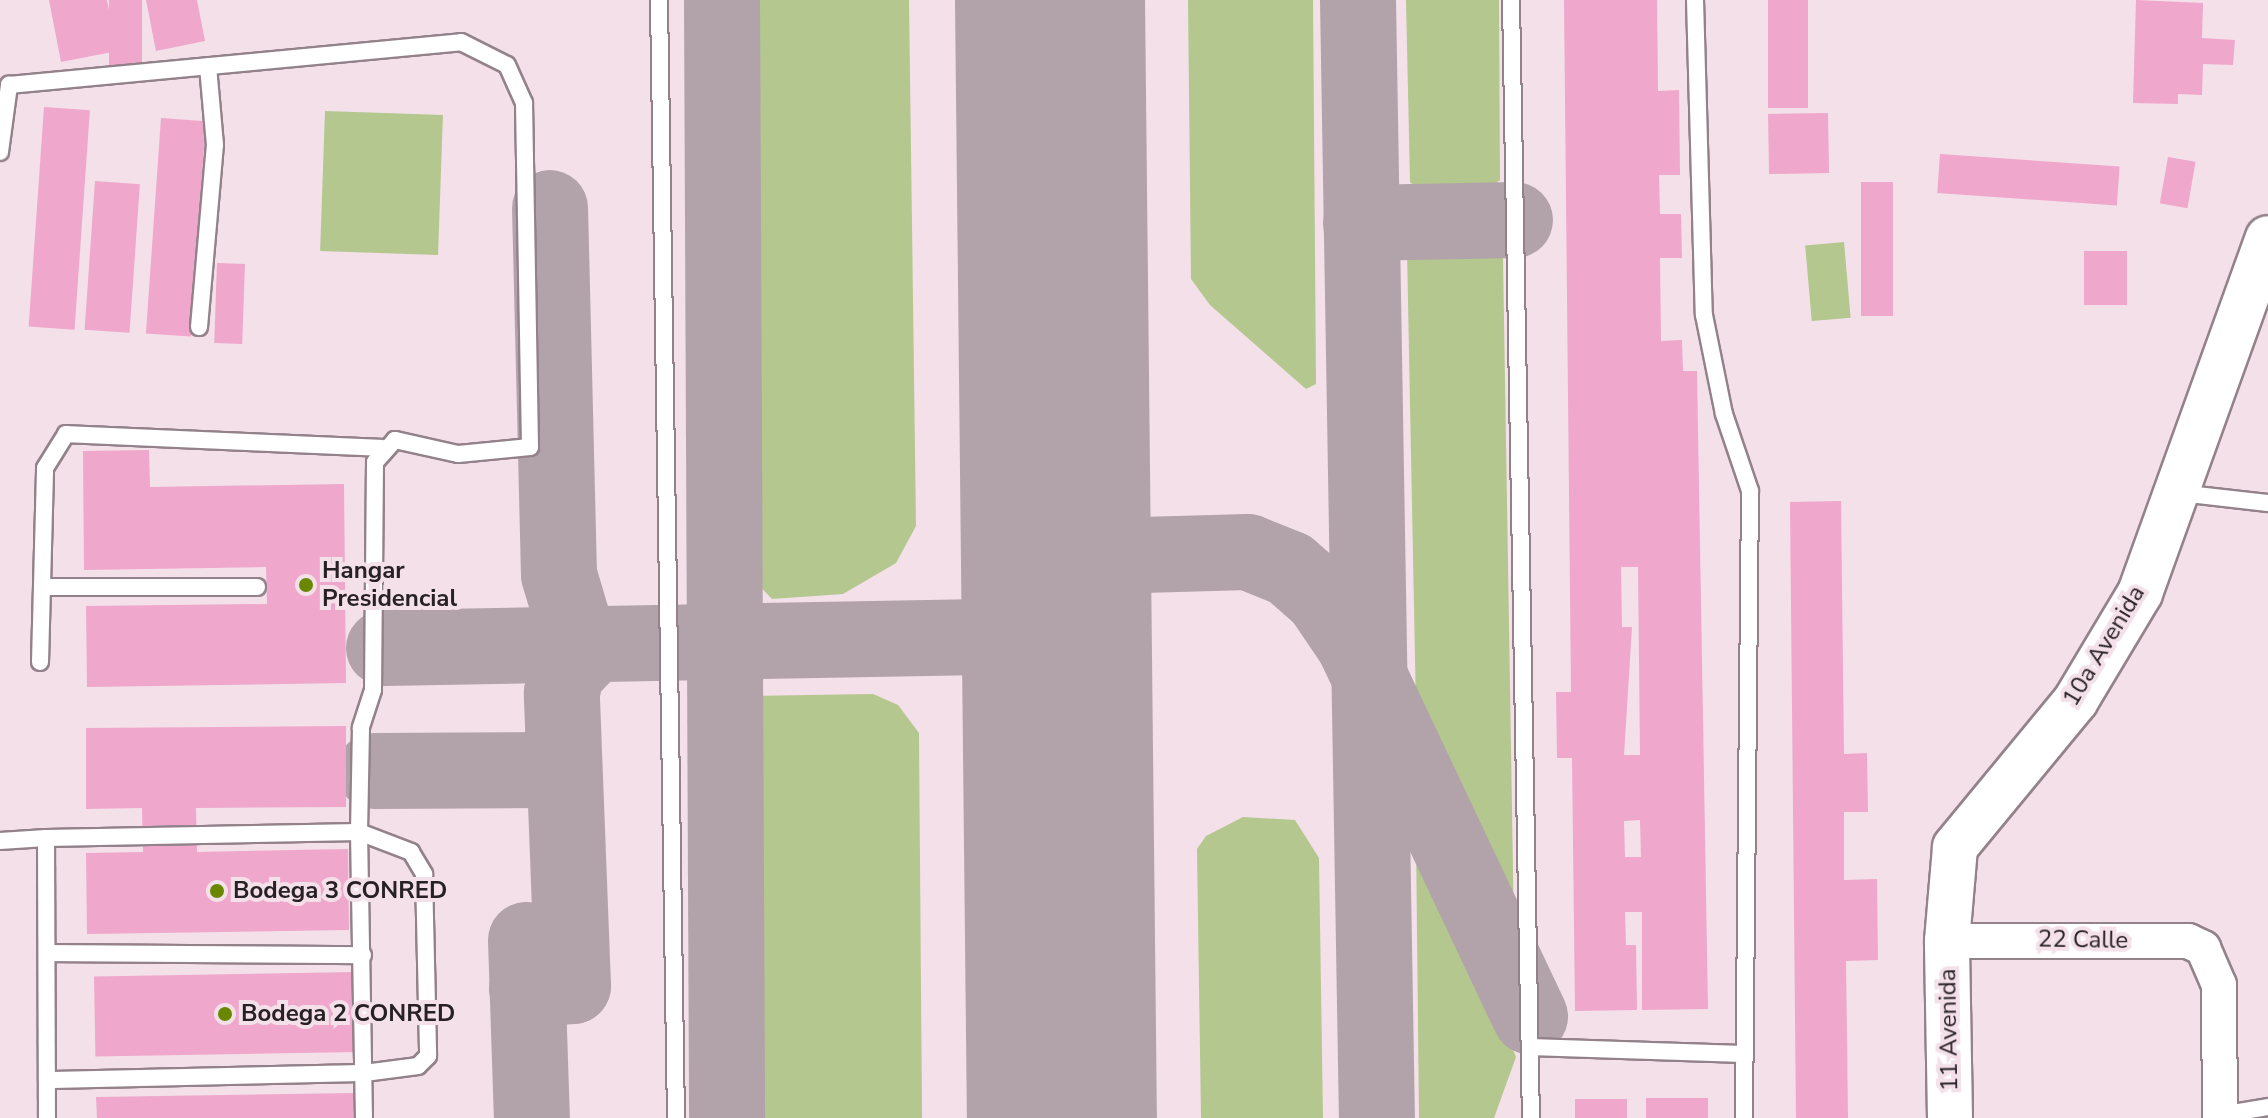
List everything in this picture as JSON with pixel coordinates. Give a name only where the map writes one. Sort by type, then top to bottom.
[{"type":"main road","name":"10a Avenida","points":[[1947,941],[1955,847],[2076,700],[2140,593],[2268,238]]},
{"type":"main road","name":"11 Avenida","points":[[1947,941],[1950,1118]]},
{"type":"street","name":"22 Calle","points":[[1947,941],[2188,941],[2213,959],[2220,1117]]},
{"type":"lane","points":[[659,0],[676,1118]]},
{"type":"lane","points":[[1511,0],[1531,1118]]},
{"type":"lane","points":[[1695,0],[1704,315],[1724,414],[1750,491],[1744,1118]]},
{"type":"lane","points":[[0,152],[9,85],[461,42],[507,65],[524,103],[530,447],[458,454],[395,440],[382,448],[375,462],[373,690],[361,728],[359,832],[364,1118]]},
{"type":"lane","points":[[199,327],[215,145],[208,66]]},
{"type":"lane","points":[[40,662],[45,468],[66,434],[382,448]]},
{"type":"lane","points":[[2175,491],[2267,499]]},
{"type":"lane","points":[[42,587],[257,587]]},
{"type":"lane","points":[[0,841],[359,832],[411,852],[420,862],[431,1046],[418,1066],[364,1073],[49,1080]]},
{"type":"lane","points":[[46,838],[49,953],[47,1118]]},
{"type":"lane","points":[[49,953],[363,955]]},
{"type":"lane","points":[[1530,1047],[1743,1054]]},
{"type":"lane","points":[[2220,1117],[2268,1107]]},
{"type":"green space","points":[[754,0],[909,0],[916,526],[896,563],[843,594],[772,599],[755,581]]},
{"type":"green space","points":[[1188,0],[1313,0],[1316,384],[1306,389],[1210,305],[1191,279]]},
{"type":"green space","points":[[1406,0],[1499,0],[1500,180],[1481,194],[1424,195],[1410,182]]},
{"type":"green space","points":[[325,111],[443,115],[438,255],[320,251]]},
{"type":"green space","points":[[1420,239],[1484,239],[1503,258],[1514,932],[1416,709],[1407,250]]},
{"type":"green space","points":[[1844,242],[1851,318],[1812,321],[1805,245]]},
{"type":"green space","points":[[873,694],[898,705],[919,733],[922,1118],[757,1118],[750,696]]},
{"type":"green space","points":[[1243,817],[1295,820],[1319,858],[1323,1118],[1201,1118],[1197,849],[1206,836]]},
{"type":"green space","points":[[1425,833],[1516,1057],[1494,1118],[1419,1118],[1416,837]]},
{"type":"building","points":[[49,0],[107,0],[117,51],[61,62]]},
{"type":"building","points":[[109,0],[142,0],[142,66],[109,66]]},
{"type":"building","points":[[146,0],[197,0],[205,41],[156,51]]},
{"type":"building","points":[[1564,0],[1657,0],[1658,91],[1679,90],[1680,175],[1659,175],[1660,214],[1681,214],[1682,258],[1660,258],[1661,341],[1682,340],[1683,371],[1697,371],[1708,1009],[1642,1010],[1642,912],[1625,912],[1626,945],[1636,945],[1637,1010],[1575,1011],[1572,758],[1557,758],[1556,692],[1571,692]],"holes":[[[1621,567],[1638,567],[1640,755],[1624,755],[1632,627],[1622,627]],[[1640,820],[1641,857],[1625,857],[1624,821]]]},
{"type":"building","points":[[1768,0],[1808,0],[1808,108],[1768,108]]},
{"type":"building","points":[[2136,0],[2203,3],[2202,38],[2235,40],[2233,65],[2203,64],[2202,95],[2178,94],[2178,104],[2133,103]]},
{"type":"building","points":[[44,107],[90,110],[75,330],[29,326]]},
{"type":"building","points":[[1828,113],[1829,173],[1769,174],[1768,114]]},
{"type":"building","points":[[161,118],[206,121],[191,337],[146,333]]},
{"type":"building","points":[[1940,154],[2120,167],[2117,205],[1937,193]]},
{"type":"building","points":[[2168,157],[2196,162],[2187,208],[2160,203]]},
{"type":"building","points":[[95,181],[140,184],[129,333],[85,330]]},
{"type":"building","points":[[1861,182],[1893,182],[1893,316],[1861,316]]},
{"type":"building","points":[[2084,251],[2127,251],[2127,305],[2084,305]]},
{"type":"building","points":[[217,263],[245,264],[242,344],[214,343]]},
{"type":"building","points":[[149,450],[150,487],[344,484],[346,683],[87,687],[86,606],[267,604],[266,567],[84,570],[83,451]]},
{"type":"building","points":[[1841,501],[1844,754],[1867,753],[1868,812],[1844,812],[1844,880],[1877,879],[1878,960],[1846,961],[1848,1118],[1796,1118],[1790,502]]},
{"type":"building","points":[[346,726],[346,807],[196,808],[197,852],[348,849],[349,930],[87,934],[86,853],[143,852],[142,808],[86,809],[86,728]]},
{"type":"building","name":"Bodega 2 CONRED","points":[[355,972],[356,1052],[95,1057],[94,977]]},
{"type":"building","points":[[356,1093],[357,1118],[97,1118],[96,1097]]},
{"type":"building","points":[[1646,1098],[1708,1098],[1708,1118],[1646,1118]]},
{"type":"building","points":[[1575,1099],[1627,1099],[1627,1118],[1575,1118]]},
{"type":"taxiway","points":[[722,0],[727,1118]]},
{"type":"taxiway","points":[[1358,0],[1377,1118]]},
{"type":"taxiway","points":[[527,989],[573,986],[562,693],[566,673],[593,645],[576,632],[559,575],[550,208]]},
{"type":"taxiway","points":[[1361,223],[1515,220]]},
{"type":"taxiway","points":[[1055,510],[1081,535],[1142,555]]},
{"type":"taxiway","points":[[982,637],[1081,579],[1142,555],[1248,552],[1290,569],[1322,597],[1354,644],[1530,1016]]},
{"type":"taxiway","points":[[384,648],[982,637],[1025,652],[1057,674]]},
{"type":"taxiway","points":[[374,771],[543,770],[565,789]]},
{"type":"taxiway","points":[[526,940],[532,1118]]},
{"type":"runway","points":[[1050,0],[1062,1118]]},
{"type":"place","name":"Hangar Presidencial","points":[[306,585]]},
{"type":"place","name":"Bodega 3 CONRED","points":[[217,891]]},
{"type":"place","name":"Bodega 2 CONRED","points":[[225,1014]]}]
